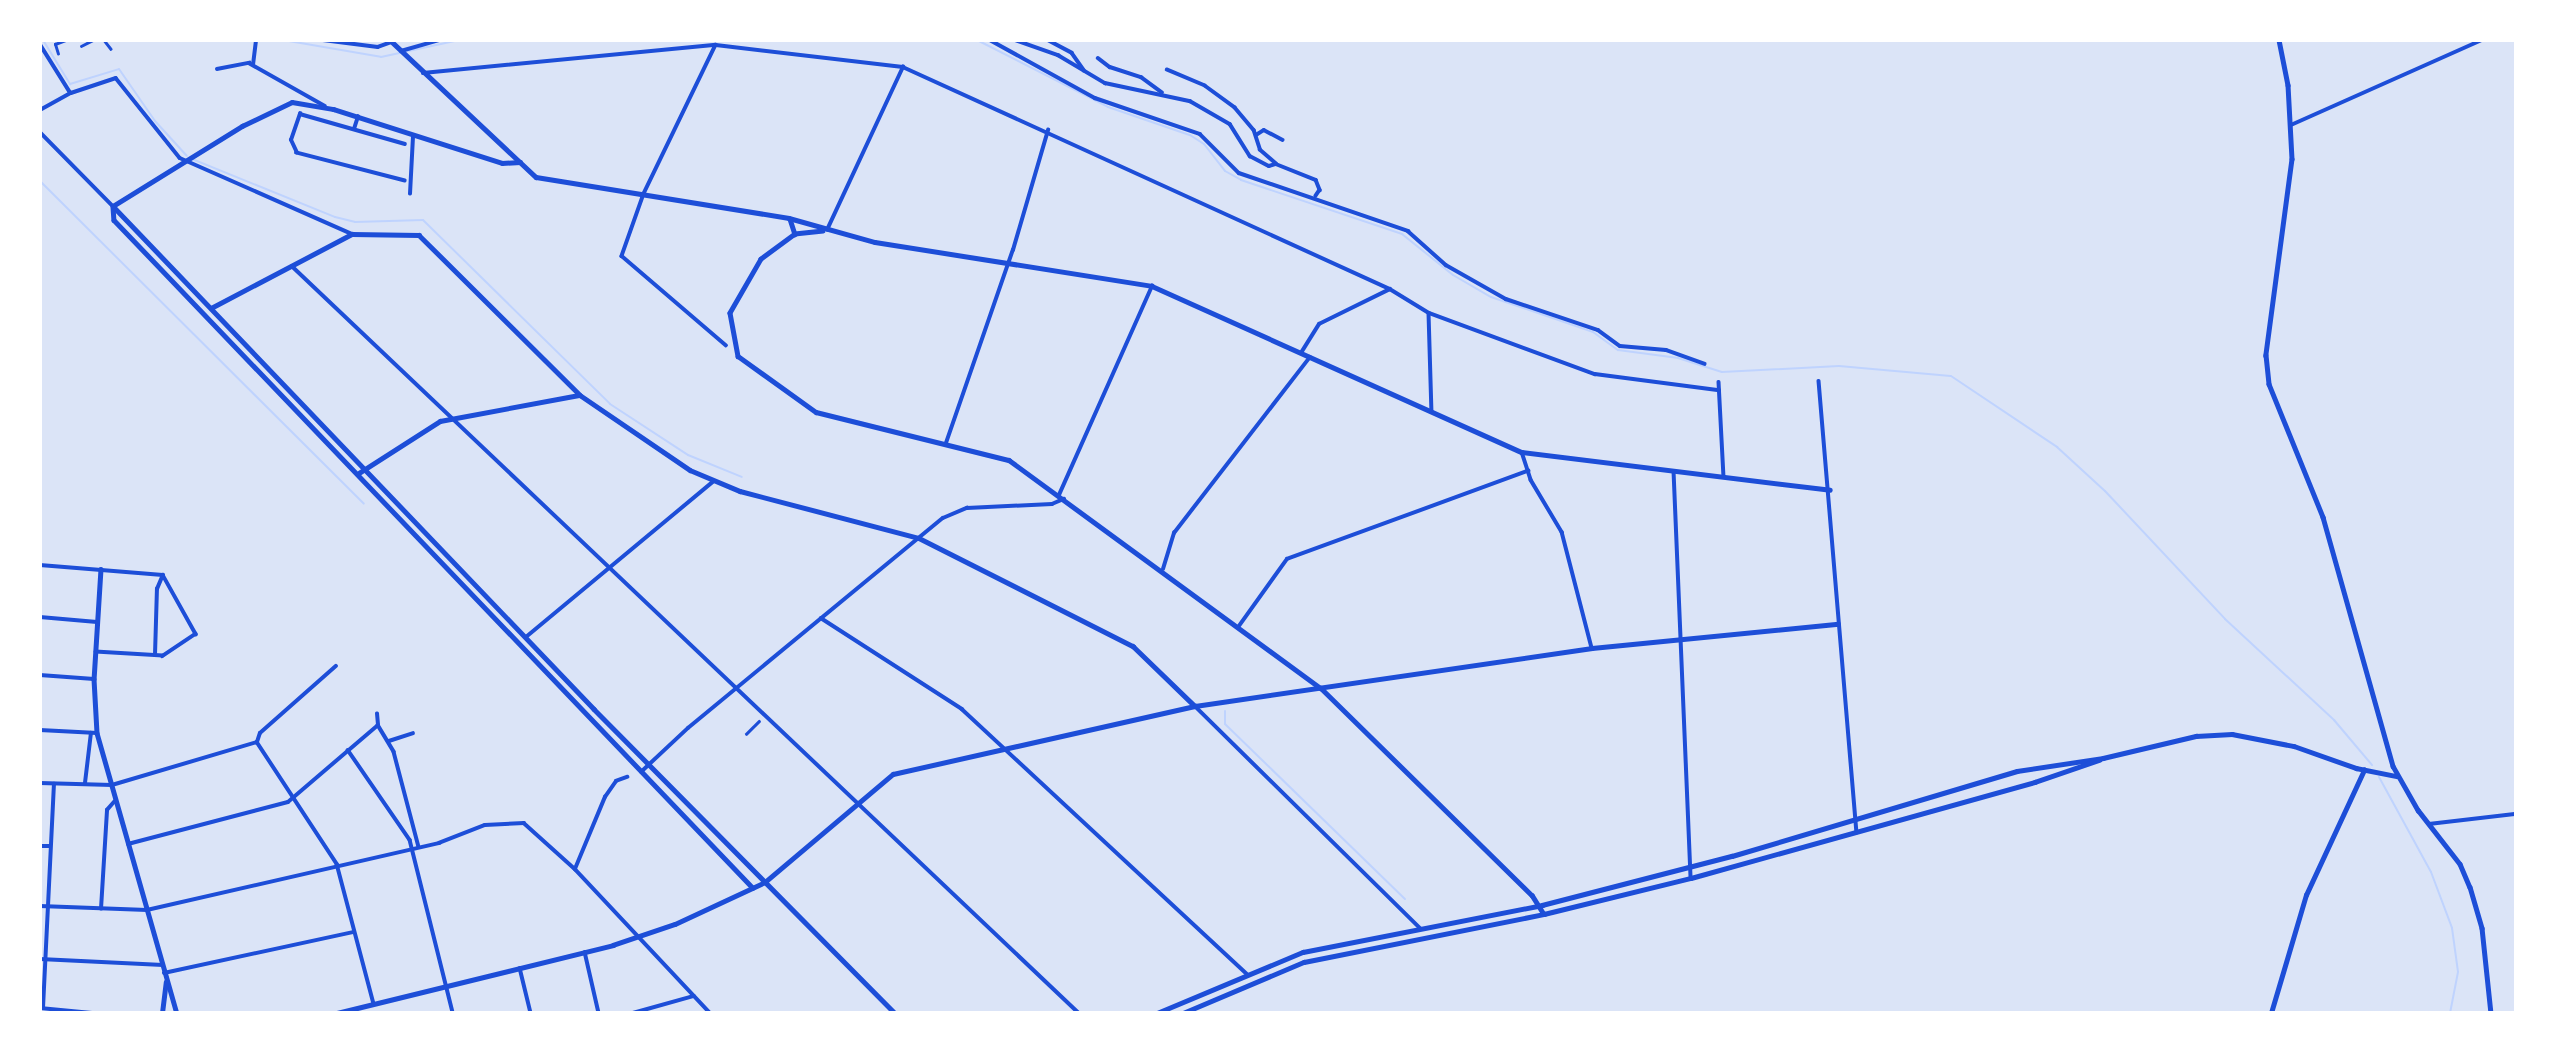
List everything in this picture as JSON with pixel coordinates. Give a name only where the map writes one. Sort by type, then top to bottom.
[{"type":"street","points":[[58,54],[55,44],[66,40]]},
{"type":"street","points":[[81,46],[93,40]]},
{"type":"street","points":[[104,40],[111,49]]},
{"type":"street","points":[[323,40],[378,47],[391,41],[422,73],[536,177],[789,218],[875,242],[1008,260],[1152,286],[1522,452],[1830,490]]},
{"type":"street","points":[[401,51],[439,40]]},
{"type":"street","points":[[990,40],[1096,98],[1200,134],[1239,173],[1408,231],[1446,265],[1519,305],[1598,330],[1620,346],[1666,350],[1706,363]]},
{"type":"street","points":[[1015,40],[1042,48],[1105,83],[1162,93],[1219,116],[1250,156],[1269,166],[1276,164]]},
{"type":"street","points":[[1048,40],[1072,53],[1085,72]]},
{"type":"street","points":[[2279,40],[2291,125],[2291,170],[2266,366],[2341,573],[2368,691],[2397,776],[2460,864],[2470,887],[2483,928],[2491,1013]]},
{"type":"street","points":[[2291,125],[2482,40]]},
{"type":"street","points":[[253,65],[254,41]]},
{"type":"street","points":[[40,44],[71,93]]},
{"type":"street","points":[[422,73],[716,46],[903,67],[1390,289],[1429,313],[1595,374],[1719,390]]},
{"type":"street","points":[[716,46],[644,194],[623,259],[726,345]]},
{"type":"street","points":[[1098,58],[1110,67],[1142,77],[1162,93]]},
{"type":"street","points":[[216,69],[243,62],[253,65],[326,107],[502,163],[520,162]]},
{"type":"street","points":[[827,230],[903,67]]},
{"type":"street","points":[[1167,70],[1226,100],[1248,122],[1260,150],[1276,164],[1315,180],[1320,190],[1315,197]]},
{"type":"street","points":[[40,110],[71,93],[108,78],[119,79],[156,131],[188,159],[352,234],[419,235],[580,395],[627,431],[712,482],[919,538],[1133,646],[1420,930]]},
{"type":"street","points":[[113,206],[284,104],[326,107]]},
{"type":"street","points":[[405,144],[299,114],[291,144],[297,153],[405,181]]},
{"type":"street","points":[[354,130],[358,117]]},
{"type":"street","points":[[1256,137],[1264,130],[1283,140]]},
{"type":"street","points":[[946,443],[1048,131]]},
{"type":"street","points":[[40,132],[367,467],[648,764],[895,1013]]},
{"type":"street","points":[[410,194],[413,136]]},
{"type":"street","points":[[113,206],[114,220],[359,473],[753,888]]},
{"type":"street","points":[[789,218],[794,223],[795,234]]},
{"type":"street","points":[[827,230],[795,234],[761,259],[733,305],[734,352],[816,412],[1007,458],[1163,569],[1321,688],[1542,905],[1544,914]]},
{"type":"street","points":[[211,308],[352,234]]},
{"type":"street","points":[[292,266],[1079,1013]]},
{"type":"street","points":[[1061,499],[1152,286]]},
{"type":"street","points":[[1301,353],[1319,324],[1390,289]]},
{"type":"street","points":[[1429,313],[1432,412]]},
{"type":"street","points":[[1163,569],[1174,533],[1310,357]]},
{"type":"street","points":[[1819,382],[1822,434],[1830,490],[1853,821],[1858,833]]},
{"type":"street","points":[[1719,383],[1724,477]]},
{"type":"street","points":[[359,473],[432,424],[580,395]]},
{"type":"street","points":[[1522,452],[1528,471],[1562,532],[1592,648]]},
{"type":"street","points":[[1239,626],[1284,561],[1528,471]]},
{"type":"street","points":[[1674,471],[1691,878]]},
{"type":"street","points":[[525,637],[712,482]]},
{"type":"street","points":[[641,772],[737,687],[943,518],[967,508],[1061,499]]},
{"type":"street","points":[[40,565],[163,575]]},
{"type":"street","points":[[85,783],[94,733],[94,680],[101,569]]},
{"type":"street","points":[[155,656],[157,589],[163,575]]},
{"type":"street","points":[[96,652],[155,656],[170,653],[196,634],[163,575]]},
{"type":"street","points":[[40,617],[98,622]]},
{"type":"street","points":[[821,618],[959,707],[1248,975]]},
{"type":"street","points":[[337,1013],[638,938],[765,882],[893,774],[1195,706],[1592,648],[1839,624]]},
{"type":"street","points":[[257,742],[260,733],[336,666]]},
{"type":"street","points":[[40,675],[94,680]]},
{"type":"street","points":[[377,714],[378,725],[389,741],[419,847]]},
{"type":"street","points":[[746,734],[759,721]]},
{"type":"street","points":[[128,844],[294,797],[378,725]]},
{"type":"street","points":[[40,730],[94,733]]},
{"type":"street","points":[[94,733],[112,785],[114,802],[177,1013]]},
{"type":"street","points":[[389,741],[413,733]]},
{"type":"street","points":[[1183,1013],[1304,962],[1544,914],[1691,878],[1858,833],[2103,758],[2196,736],[2232,734],[2294,746],[2364,770],[2397,776]]},
{"type":"street","points":[[40,783],[112,785],[257,742]]},
{"type":"street","points":[[257,742],[337,864],[373,1004]]},
{"type":"street","points":[[348,750],[413,849],[453,1013]]},
{"type":"street","points":[[1157,1013],[1303,952],[1542,905],[1853,821],[2017,771],[2103,758]]},
{"type":"street","points":[[2271,1013],[2306,895],[2364,770]]},
{"type":"street","points":[[575,869],[605,797],[616,781],[627,778]]},
{"type":"street","points":[[54,784],[43,906],[46,959],[42,1008],[92,1013]]},
{"type":"street","points":[[101,910],[107,810],[114,802]]},
{"type":"street","points":[[2429,824],[2516,814]]},
{"type":"street","points":[[43,906],[147,910],[337,864],[413,849],[485,825],[524,823],[575,869],[710,1013]]},
{"type":"street","points":[[40,846],[50,846]]},
{"type":"street","points":[[1430,929],[1432,938]]},
{"type":"street","points":[[164,973],[354,932]]},
{"type":"street","points":[[1413,932],[1415,941]]},
{"type":"street","points":[[585,952],[599,1013]]},
{"type":"street","points":[[40,959],[163,965]]},
{"type":"street","points":[[520,968],[531,1013]]},
{"type":"street","points":[[162,1013],[166,981]]},
{"type":"street","points":[[632,1013],[694,996]]},
{"type":"shaded area","points":[[40,40],[2516,40],[2516,1013],[40,1013]]},
{"type":"waterway","points":[[43,40],[70,84],[119,69],[155,121],[187,156]]},
{"type":"waterway","points":[[283,40],[381,57],[459,40]]},
{"type":"waterway","points":[[977,40],[1108,107],[1190,135],[1204,144],[1225,171],[1241,180],[1402,234],[1453,275],[1491,297],[1593,332],[1618,350],[1678,358],[1722,372],[1839,366],[1951,376],[2057,447],[2105,491],[2225,619],[2334,720],[2372,765]]},
{"type":"waterway","points":[[192,159],[335,217],[355,222],[423,220],[610,404],[688,455],[742,477]]},
{"type":"waterway","points":[[40,181],[364,504]]},
{"type":"waterway","points":[[1225,711],[1225,724],[1405,899]]},
{"type":"waterway","points":[[2379,777],[2431,872],[2452,928],[2458,972],[2450,1013]]}]
